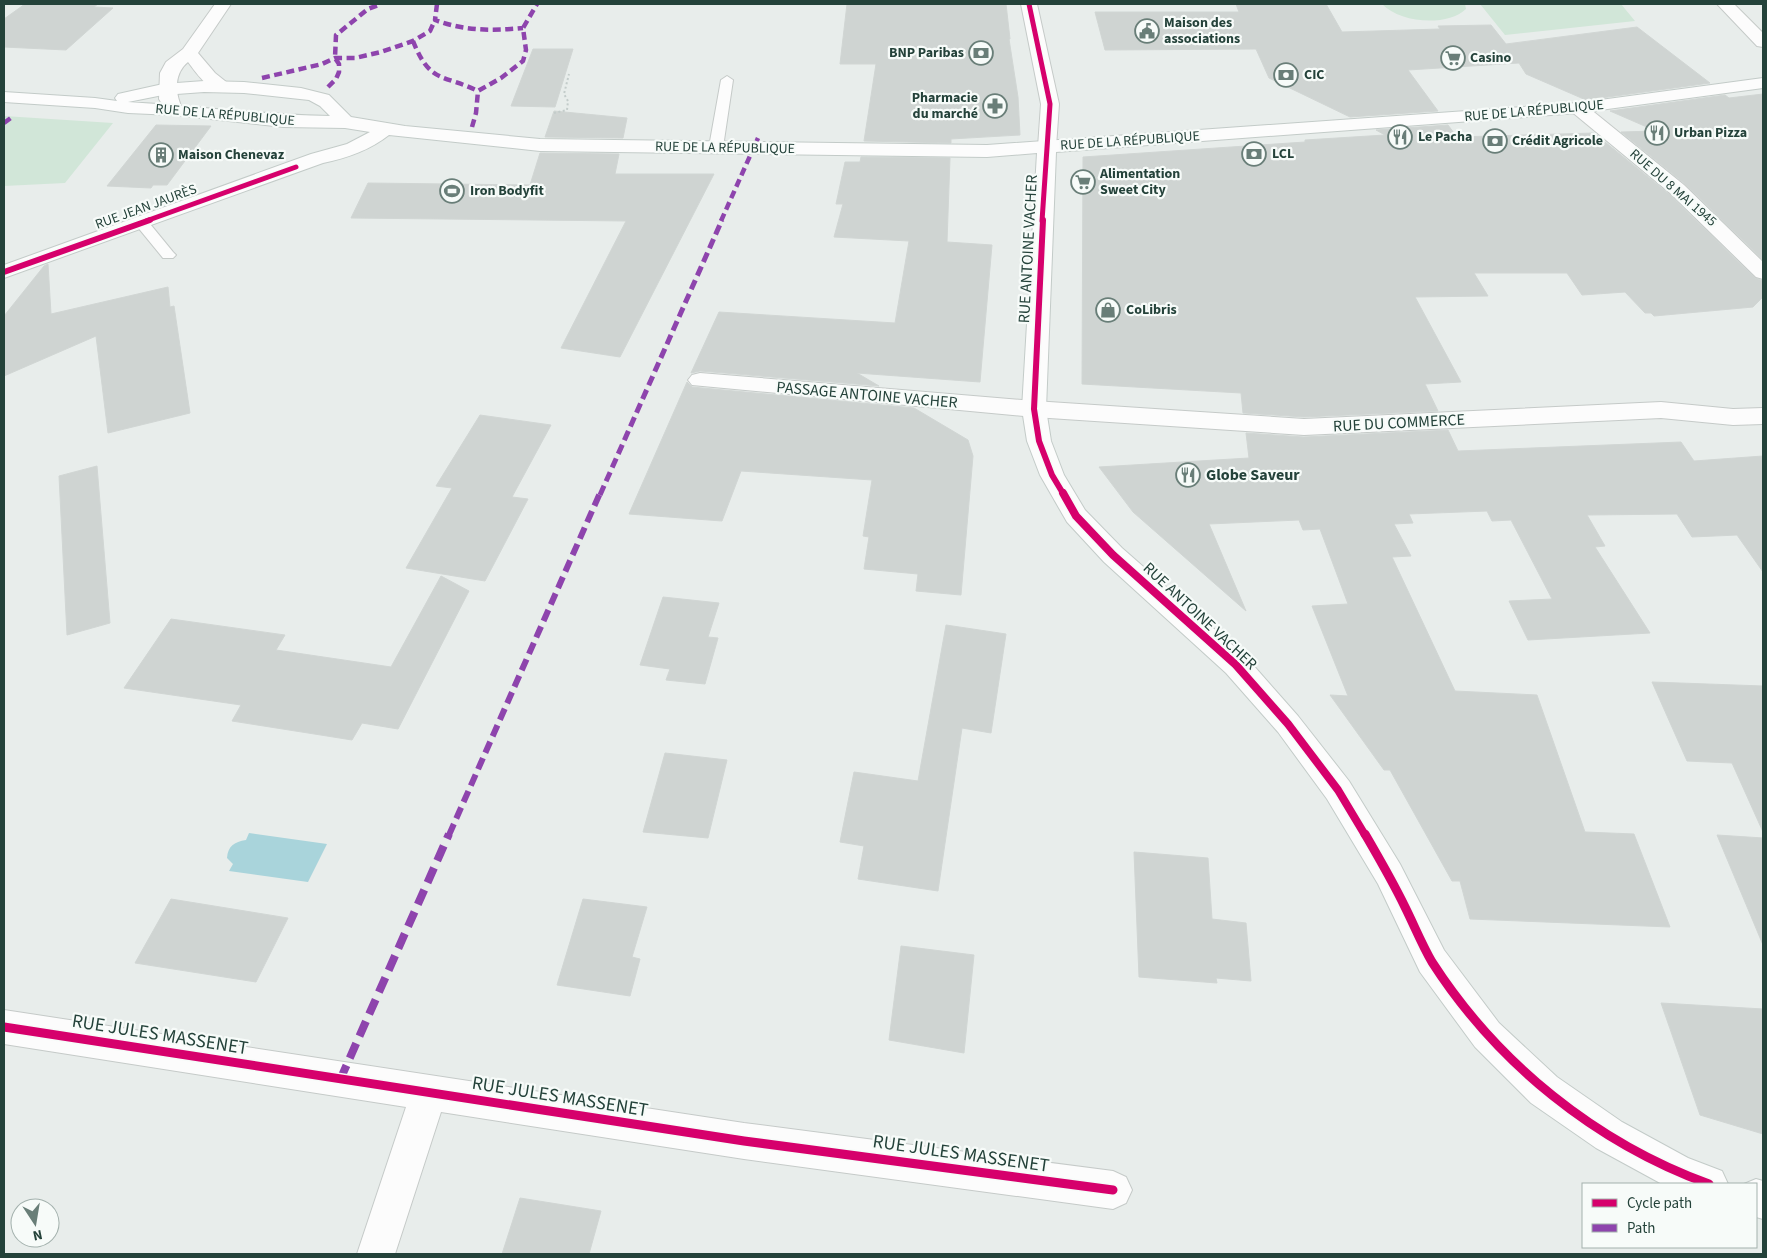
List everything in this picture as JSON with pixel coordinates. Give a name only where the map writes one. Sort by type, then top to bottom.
[{"type":"street","points":[[174,110],[168,99],[167,76],[172,66],[189,53],[223,4]]},
{"type":"street","name":"RUE ANTOINE VACHER","points":[[1029,4],[1050,104],[1034,409],[1039,441],[1052,475],[1076,516],[1113,555],[1236,665],[1288,724],[1338,790],[1389,874],[1432,961],[1487,1034],[1544,1090],[1609,1135],[1679,1173],[1706,1183]]},
{"type":"street","points":[[1725,4],[1763,42]]},
{"type":"street","points":[[189,53],[210,77],[221,85]]},
{"type":"street","name":"RUE DE LA RÉPUBLIQUE","points":[[4,97],[283,120],[345,122],[385,129],[540,145],[987,151],[1578,108],[1763,83]]},
{"type":"street","name":"RUE DE LA RÉPUBLIQUE","points":[[105,104],[137,94],[168,88],[221,85],[313,96],[332,106],[345,122]]},
{"type":"street","points":[[283,120],[299,116],[308,110],[313,103],[313,96]]},
{"type":"street","name":"RUE DU 8 MAI 1945","points":[[1578,108],[1676,189],[1763,273]]},
{"type":"street","points":[[318,158],[324,143],[345,122]]},
{"type":"street","name":"RUE JEAN JAURÈS","points":[[4,272],[318,158],[340,154],[357,148],[375,138],[385,129]]},
{"type":"street","name":"PASSAGE ANTOINE VACHER","points":[[700,380],[1034,409]]},
{"type":"street","name":"RUE DU COMMERCE","points":[[1034,409],[1304,427],[1661,410],[1734,418],[1763,416]]},
{"type":"street","name":"RUE JULES MASSENET","points":[[4,1028],[744,1141],[1113,1190]]},
{"type":"street","points":[[376,1254],[428,1093]]},
{"type":"lane","points":[[716,147],[727,80]]},
{"type":"lane","points":[[141,222],[168,255]]},
{"type":"path","points":[[552,113],[566,110],[568,101],[564,94],[569,74]]},
{"type":"green space","points":[[1382,4],[1465,4],[1466,9],[1458,15],[1447,18],[1424,20],[1411,19],[1400,15]]},
{"type":"green space","points":[[1480,4],[1621,4],[1635,21],[1505,35]]},
{"type":"green space","points":[[4,116],[113,123],[65,183],[4,186]]},
{"type":"water","points":[[249,833],[327,844],[308,882],[229,871],[233,864],[227,858],[230,848],[235,843],[246,840]]},
{"type":"building","points":[[25,4],[98,4],[94,7],[113,8],[66,50],[4,47],[4,19]]},
{"type":"building","points":[[847,4],[1006,4],[1009,39],[1018,97],[1020,135],[951,139],[951,143],[864,141],[876,64],[840,64]]},
{"type":"building","points":[[1236,4],[1326,4],[1342,32],[1440,29],[1438,26],[1491,25],[1506,44],[1637,27],[1710,83],[1586,100],[1526,74],[1519,63],[1408,70],[1438,111],[1350,117],[1269,78],[1256,49],[1105,50],[1095,12],[1239,12]]},
{"type":"building","points":[[533,49],[573,49],[555,107],[511,106]]},
{"type":"building","points":[[1763,94],[1763,260],[1685,184],[1621,132],[1656,131],[1610,111],[1725,95],[1729,98]]},
{"type":"building","points":[[554,111],[627,118],[623,138],[545,137]]},
{"type":"building","name":"Maison Chenevaz","points":[[156,125],[211,126],[167,185],[153,185],[151,188],[107,186]]},
{"type":"building","points":[[1448,125],[1457,137],[1594,133],[1669,194],[1755,278],[1763,281],[1763,297],[1753,307],[1654,316],[1651,313],[1645,313],[1625,292],[1582,295],[1567,273],[1474,273],[1488,296],[1415,297],[1461,382],[1425,384],[1438,411],[1304,417],[1243,413],[1241,393],[1082,384],[1083,157],[1385,135],[1376,130]]},
{"type":"building","points":[[540,153],[619,154],[615,174],[714,174],[620,357],[561,348],[626,221],[351,218],[368,183],[530,185]]},
{"type":"building","points":[[861,157],[950,158],[947,242],[992,245],[980,382],[857,373],[879,386],[700,371],[691,373],[719,312],[895,323],[909,241],[834,237],[843,204],[836,204],[845,162],[860,162]]},
{"type":"building","points":[[48,264],[51,314],[168,287],[170,307],[174,306],[190,413],[108,433],[96,336],[4,376],[4,316],[44,266]]},
{"type":"building","points":[[687,382],[692,387],[914,408],[968,440],[973,456],[961,595],[916,591],[918,574],[864,569],[869,537],[863,536],[872,480],[741,471],[722,521],[629,514]]},
{"type":"building","points":[[480,415],[551,425],[512,497],[528,499],[485,581],[406,568],[452,488],[436,486]]},
{"type":"building","points":[[1448,430],[1458,451],[1681,442],[1694,461],[1763,456],[1763,572],[1737,535],[1692,537],[1677,514],[1587,515],[1605,546],[1595,547],[1650,633],[1528,640],[1509,601],[1552,599],[1511,520],[1492,521],[1487,511],[1409,514],[1413,523],[1394,524],[1411,556],[1392,557],[1455,691],[1537,695],[1585,832],[1634,834],[1670,927],[1470,919],[1460,881],[1452,881],[1390,770],[1384,770],[1330,695],[1348,696],[1312,606],[1348,604],[1320,529],[1303,530],[1299,520],[1209,524],[1246,611],[1133,512],[1099,467],[1249,458],[1246,433],[1304,437]]},
{"type":"building","points":[[97,466],[110,623],[67,635],[59,476]]},
{"type":"building","points":[[441,576],[469,591],[398,729],[362,723],[352,740],[232,721],[241,705],[124,688],[171,619],[285,635],[276,650],[391,667]]},
{"type":"building","points":[[663,597],[719,603],[708,637],[718,638],[705,684],[666,680],[670,669],[640,665]]},
{"type":"building","points":[[946,625],[1006,634],[991,733],[962,728],[938,891],[858,879],[864,846],[840,842],[854,772],[918,781]]},
{"type":"building","points":[[1652,682],[1763,686],[1763,832],[1732,763],[1687,761]]},
{"type":"building","points":[[665,753],[727,760],[708,838],[643,832]]},
{"type":"building","points":[[1717,835],[1763,838],[1763,945]]},
{"type":"building","points":[[1134,852],[1208,858],[1212,919],[1246,923],[1251,981],[1216,978],[1217,983],[1139,977]]},
{"type":"building","points":[[171,899],[288,918],[256,982],[135,963]]},
{"type":"building","points":[[583,899],[647,907],[632,957],[640,959],[630,996],[557,985]]},
{"type":"building","points":[[901,946],[974,955],[964,1053],[889,1040]]},
{"type":"building","points":[[1661,1003],[1763,1009],[1763,1134],[1700,1115]]},
{"type":"building","points":[[520,1198],[601,1211],[589,1254],[502,1254]]},
{"type":"marked path","points":[[328,87],[336,79],[339,72],[339,64],[335,58],[336,35],[368,9],[381,4]]},
{"type":"marked path","points":[[437,4],[435,20],[456,27],[478,30],[523,28]]},
{"type":"marked path","points":[[472,127],[476,113],[478,91],[501,78],[523,61],[526,50],[523,28],[537,4]]},
{"type":"marked path","points":[[262,78],[322,64],[335,58],[355,58],[381,52],[413,41],[430,31],[435,20]]},
{"type":"marked path","points":[[413,41],[421,59],[439,77],[478,91]]},
{"type":"marked path","points":[[4,123],[12,117]]},
{"type":"marked path","points":[[340,1080],[758,138]]},
{"type":"cycle path","points":[[1029,4],[1050,104],[1034,409],[1039,441],[1052,475],[1076,516],[1113,555],[1236,665],[1288,724],[1338,790],[1389,874],[1432,961],[1487,1035],[1544,1090],[1609,1135],[1679,1173],[1706,1183]]},
{"type":"cycle path","points":[[4,272],[296,167]]},
{"type":"cycle path","points":[[4,1027],[744,1141],[1113,1190]]},
{"type":"place","name":"Maison des associations","points":[[1147,31]]},
{"type":"place","name":"BNP Paribas","points":[[981,53]]},
{"type":"place","name":"Casino","points":[[1453,58]]},
{"type":"place","name":"CIC","points":[[1286,75]]},
{"type":"place","name":"Pharmacie du marché","points":[[995,106]]},
{"type":"place","name":"Urban Pizza","points":[[1657,133]]},
{"type":"place","name":"Le Pacha","points":[[1400,137]]},
{"type":"place","name":"Crédit Agricole","points":[[1495,141]]},
{"type":"place","name":"LCL","points":[[1254,154]]},
{"type":"place","name":"Maison Chenevaz","points":[[161,155]]},
{"type":"place","name":"Alimentation Sweet City","points":[[1083,182]]},
{"type":"place","name":"Iron Bodyfit","points":[[452,191]]},
{"type":"place","name":"CoLibris","points":[[1108,310]]},
{"type":"place","name":"Globe Saveur","points":[[1188,475]]}]
